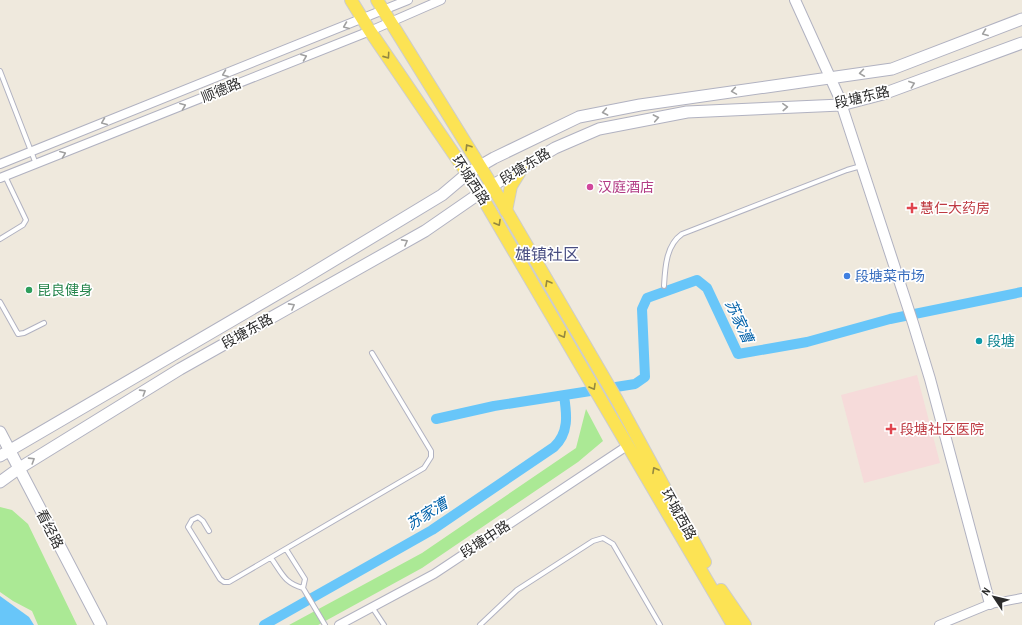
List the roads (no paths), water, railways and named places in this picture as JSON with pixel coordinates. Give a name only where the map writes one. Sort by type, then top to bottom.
[{"type":"main road","name":"环城西路","points":[[351,0],[370,31],[468,173],[733,625]]},
{"type":"main road","name":"环城西路","points":[[380,5],[492,186],[617,400],[716,583],[744,625]]},
{"type":"main road","name":"段塘东路","points":[[5,453],[298,282],[442,195],[468,173],[579,117],[640,105],[892,69],[1022,19]]},
{"type":"main road","name":"段塘东路","points":[[0,482],[18,469],[180,369],[425,231],[480,193],[555,148],[599,129],[687,112],[841,105],[883,94],[1022,43]]},
{"type":"main road","points":[[506,211],[511,186],[522,168]]},
{"type":"main road","name":"看经路","points":[[0,432],[5,453],[18,469],[101,625]]},
{"type":"street","name":"顺德路","points":[[0,164],[363,19],[380,5],[408,0]]},
{"type":"street","name":"顺德路","points":[[2,177],[370,31],[442,0]]},
{"type":"street","points":[[795,0],[841,105],[913,323],[930,379],[990,604]]},
{"type":"street","name":"段塘中路","points":[[339,625],[434,574],[627,446]]},
{"type":"street","points":[[939,625],[990,604],[1022,598]]},
{"type":"lane","points":[[0,71],[37,164]]},
{"type":"lane","points":[[664,286],[665,264],[674,242],[682,234],[847,170],[861,166]]},
{"type":"lane","points":[[0,239],[24,225],[26,220],[2,177]]},
{"type":"lane","points":[[0,302],[18,334],[24,334],[44,323]]},
{"type":"lane","points":[[210,531],[204,521],[198,517],[192,520],[188,527],[220,579],[224,582],[229,582],[424,468],[431,457],[428,446],[372,353]]},
{"type":"lane","points":[[480,625],[517,590],[593,540],[603,538],[613,544],[660,625]]},
{"type":"lane","points":[[286,549],[305,579],[303,588],[325,625]]},
{"type":"lane","points":[[271,558],[288,582],[295,587],[303,588]]},
{"type":"lane","points":[[372,607],[384,625]]},
{"type":"water","points":[[0,596],[29,617],[34,625],[0,625]]},
{"type":"waterway","name":"苏家漕","points":[[436,419],[494,406],[635,384],[645,377],[642,309],[647,298],[697,280],[707,288],[738,354],[807,342],[890,319],[1022,292]]},
{"type":"waterway","name":"苏家漕","points":[[264,625],[432,530],[554,447],[559,442],[565,430],[566,410],[564,396]]},
{"type":"place","name":"汉庭酒店","points":[[590,187]]},
{"type":"place","name":"慧仁大药房","points":[[912,208]]},
{"type":"place","name":"段塘菜市场","points":[[847,276]]},
{"type":"place","name":"昆良健身","points":[[29,290]]},
{"type":"place","name":"段塘","points":[[979,341]]},
{"type":"place","name":"段塘社区医院","points":[[891,429]]},
{"type":"district","name":"雄镇社区","points":[[547,254]]}]
